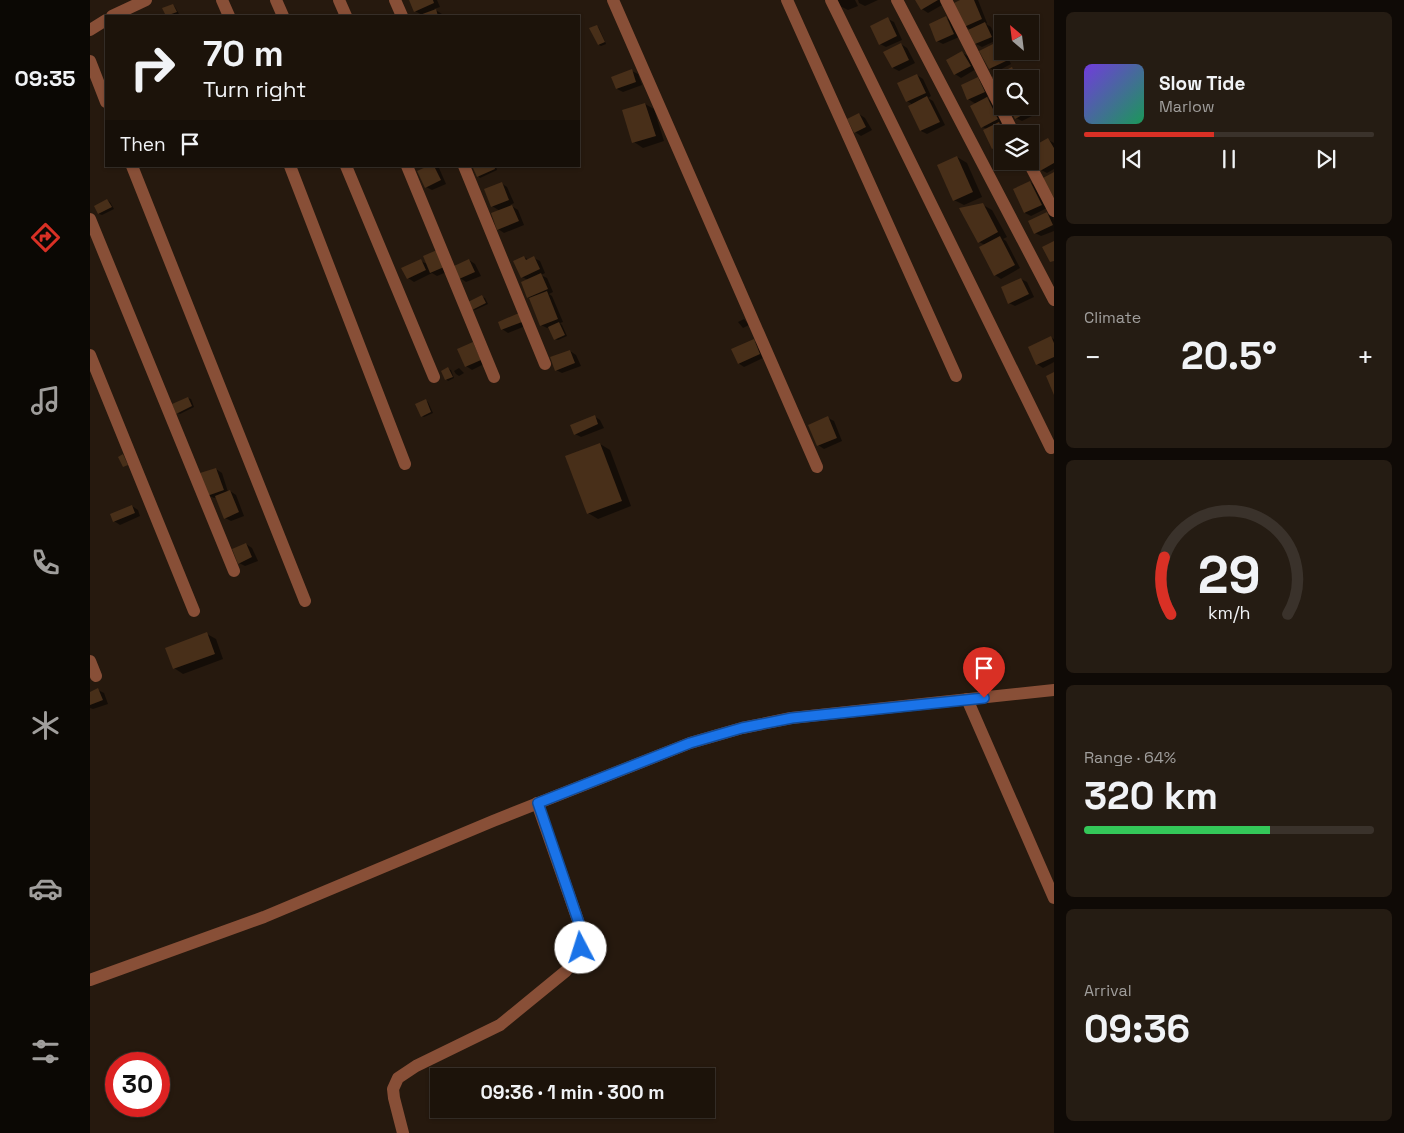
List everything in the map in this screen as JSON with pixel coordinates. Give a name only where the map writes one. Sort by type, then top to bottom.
[{"type":"street","points":[[114,15],[146,0]]},
{"type":"street","points":[[222,0],[229,15]]},
{"type":"street","points":[[276,0],[283,15]]},
{"type":"street","points":[[339,0],[346,15]]},
{"type":"street","points":[[395,0],[402,15]]},
{"type":"street","points":[[613,0],[817,467]]},
{"type":"street","points":[[787,0],[956,376]]},
{"type":"street","points":[[831,0],[1051,448]]},
{"type":"street","points":[[897,0],[1054,300]]},
{"type":"street","points":[[946,0],[1009,125]]},
{"type":"street","points":[[90,30],[105,21]]},
{"type":"street","points":[[90,62],[105,100]]},
{"type":"street","points":[[132,167],[306,600]]},
{"type":"street","points":[[290,167],[405,464]]},
{"type":"street","points":[[346,167],[434,378]]},
{"type":"street","points":[[407,167],[494,377]]},
{"type":"street","points":[[464,167],[546,364]]},
{"type":"street","points":[[1033,170],[1054,211]]},
{"type":"street","points":[[90,219],[234,571]]},
{"type":"street","points":[[90,355],[194,610]]},
{"type":"street","points":[[90,661],[96,676]]},
{"type":"street","points":[[90,980],[264,917],[538,803],[690,743],[742,728],[792,718],[1054,690]]},
{"type":"street","points":[[967,700],[1054,898]]},
{"type":"street","points":[[403,1133],[393,1089],[398,1078],[416,1066],[500,1024],[566,971],[581,948],[582,932],[538,803]]},
{"type":"building","points":[[409,0],[433,0],[434,3],[414,12]]},
{"type":"building","points":[[915,0],[938,0],[921,10]]},
{"type":"building","points":[[960,0],[974,0],[982,19],[964,27],[954,3]]},
{"type":"building","points":[[173,4],[177,12],[166,15],[162,8]]},
{"type":"building","points":[[436,9],[438,15],[420,15]]},
{"type":"building","points":[[946,16],[954,34],[936,42],[929,24]]},
{"type":"building","points":[[888,17],[897,36],[879,45],[870,26]]},
{"type":"building","points":[[985,22],[992,37],[975,44],[968,30]]},
{"type":"building","points":[[597,25],[605,42],[598,45],[589,28]]},
{"type":"building","points":[[901,43],[909,60],[892,68],[883,52]]},
{"type":"building","points":[[994,44],[994,60],[1006,61],[989,69],[979,51]]},
{"type":"building","points":[[962,51],[971,66],[954,75],[946,60]]},
{"type":"building","points":[[632,69],[636,82],[616,89],[611,77]]},
{"type":"building","points":[[917,74],[926,93],[906,102],[897,83]]},
{"type":"building","points":[[978,77],[985,92],[967,100],[961,85]]},
{"type":"building","points":[[927,96],[940,122],[920,131],[908,106]]},
{"type":"building","points":[[987,97],[994,115],[998,119],[981,128],[970,106]]},
{"type":"building","points":[[645,103],[656,136],[632,143],[622,110]]},
{"type":"building","points":[[859,113],[866,127],[854,133],[847,119]]},
{"type":"building","points":[[1013,115],[1022,115],[1015,119]]},
{"type":"building","points":[[999,122],[1000,125],[994,125],[994,148],[992,149],[983,130]]},
{"type":"building","points":[[1048,138],[1054,148],[1054,163],[1040,171],[1039,169],[1039,143]]},
{"type":"building","points":[[957,156],[973,192],[953,201],[937,165]]},
{"type":"building","points":[[426,167],[434,167],[441,180],[425,188],[417,171]]},
{"type":"building","points":[[494,167],[495,169],[477,177],[473,168]]},
{"type":"building","points":[[1054,172],[1054,198],[1043,178]]},
{"type":"building","points":[[1030,181],[1042,205],[1024,213],[1013,189]]},
{"type":"building","points":[[502,182],[509,200],[491,207],[484,189]]},
{"type":"building","points":[[107,199],[112,207],[98,214],[94,206]]},
{"type":"building","points":[[983,203],[998,232],[978,243],[959,208]]},
{"type":"building","points":[[512,205],[519,221],[497,230],[491,213]]},
{"type":"building","points":[[1047,212],[1053,225],[1034,234],[1028,221]]},
{"type":"building","points":[[1000,236],[1015,265],[994,276],[979,247]]},
{"type":"building","points":[[1054,241],[1054,261],[1050,262],[1042,247]]},
{"type":"building","points":[[437,250],[444,267],[430,273],[423,256]]},
{"type":"building","points":[[524,256],[526,260],[534,256],[540,269],[521,278],[513,261]]},
{"type":"building","points":[[421,259],[426,270],[407,279],[401,268]]},
{"type":"building","points":[[469,259],[475,272],[459,279],[454,266]]},
{"type":"building","points":[[541,273],[548,289],[527,298],[521,282]]},
{"type":"building","points":[[1021,278],[1029,294],[1008,304],[1001,287]]},
{"type":"building","points":[[547,291],[558,319],[540,326],[529,298]]},
{"type":"building","points":[[482,295],[486,303],[472,310],[468,302]]},
{"type":"building","points":[[519,313],[522,322],[501,330],[498,322]]},
{"type":"building","points":[[559,322],[565,335],[554,340],[548,327]]},
{"type":"building","points":[[1051,336],[1054,343],[1054,357],[1036,365],[1028,347]]},
{"type":"building","points":[[754,339],[760,354],[738,364],[731,349]]},
{"type":"building","points":[[473,342],[481,360],[465,367],[457,349]]},
{"type":"building","points":[[570,350],[575,363],[555,371],[550,357]]},
{"type":"building","points":[[448,367],[453,377],[445,380],[441,371]]},
{"type":"building","points":[[1054,372],[1054,395],[1046,376]]},
{"type":"building","points":[[188,397],[192,406],[176,414],[172,404]]},
{"type":"building","points":[[426,399],[431,412],[421,417],[415,404]]},
{"type":"building","points":[[595,415],[598,424],[574,435],[570,425]]},
{"type":"building","points":[[828,416],[837,438],[817,446],[808,425]]},
{"type":"building","points":[[600,443],[622,501],[587,514],[565,456]]},
{"type":"building","points":[[123,454],[128,465],[123,467],[118,457]]},
{"type":"building","points":[[216,468],[224,490],[207,496],[200,473]]},
{"type":"building","points":[[230,490],[239,512],[224,519],[215,496]]},
{"type":"building","points":[[132,505],[135,513],[113,522],[110,514]]},
{"type":"building","points":[[246,543],[252,557],[238,564],[232,549]]},
{"type":"building","points":[[207,632],[215,654],[173,669],[165,648]]},
{"type":"building","points":[[98,688],[103,700],[90,705],[90,692]]},
{"type":"route","points":[[581,948],[582,932],[538,803],[690,743],[742,728],[792,718],[984,698]]}]
